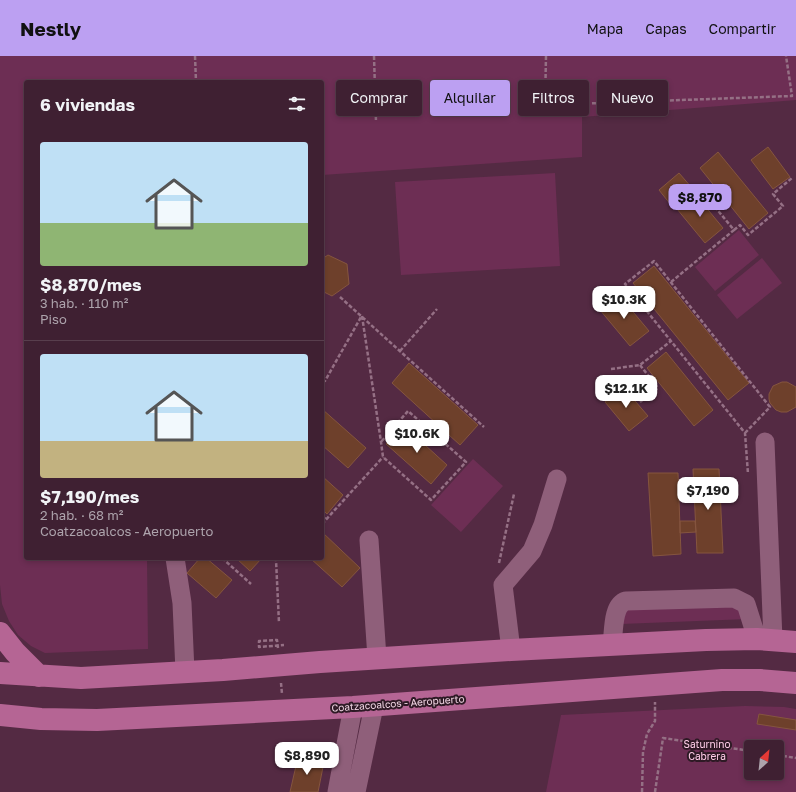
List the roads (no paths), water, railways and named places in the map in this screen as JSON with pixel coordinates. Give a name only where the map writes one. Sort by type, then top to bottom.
[{"type":"main road","points":[[0,633],[15,652],[39,676]]},
{"type":"main road","points":[[0,673],[81,678],[376,658],[706,640],[765,640],[796,642]]},
{"type":"main road","name":"Coatzacoalcos - Aeropuerto","points":[[0,715],[41,719],[97,720],[363,707],[722,680],[760,680],[796,683]]},
{"type":"street","points":[[765,442],[765,640]]},
{"type":"street","points":[[511,650],[503,585],[532,551],[543,525],[557,479]]},
{"type":"street","points":[[369,540],[376,658]]},
{"type":"street","points":[[175,560],[182,603],[185,672]]},
{"type":"street","points":[[612,645],[616,610],[621,603],[626,601],[734,598],[746,604],[765,640]]},
{"type":"street","points":[[337,792],[363,707]]},
{"type":"street","points":[[356,792],[363,707]]},
{"type":"park label","name":"Saturnino Cabrera","points":[[707,750]]}]
